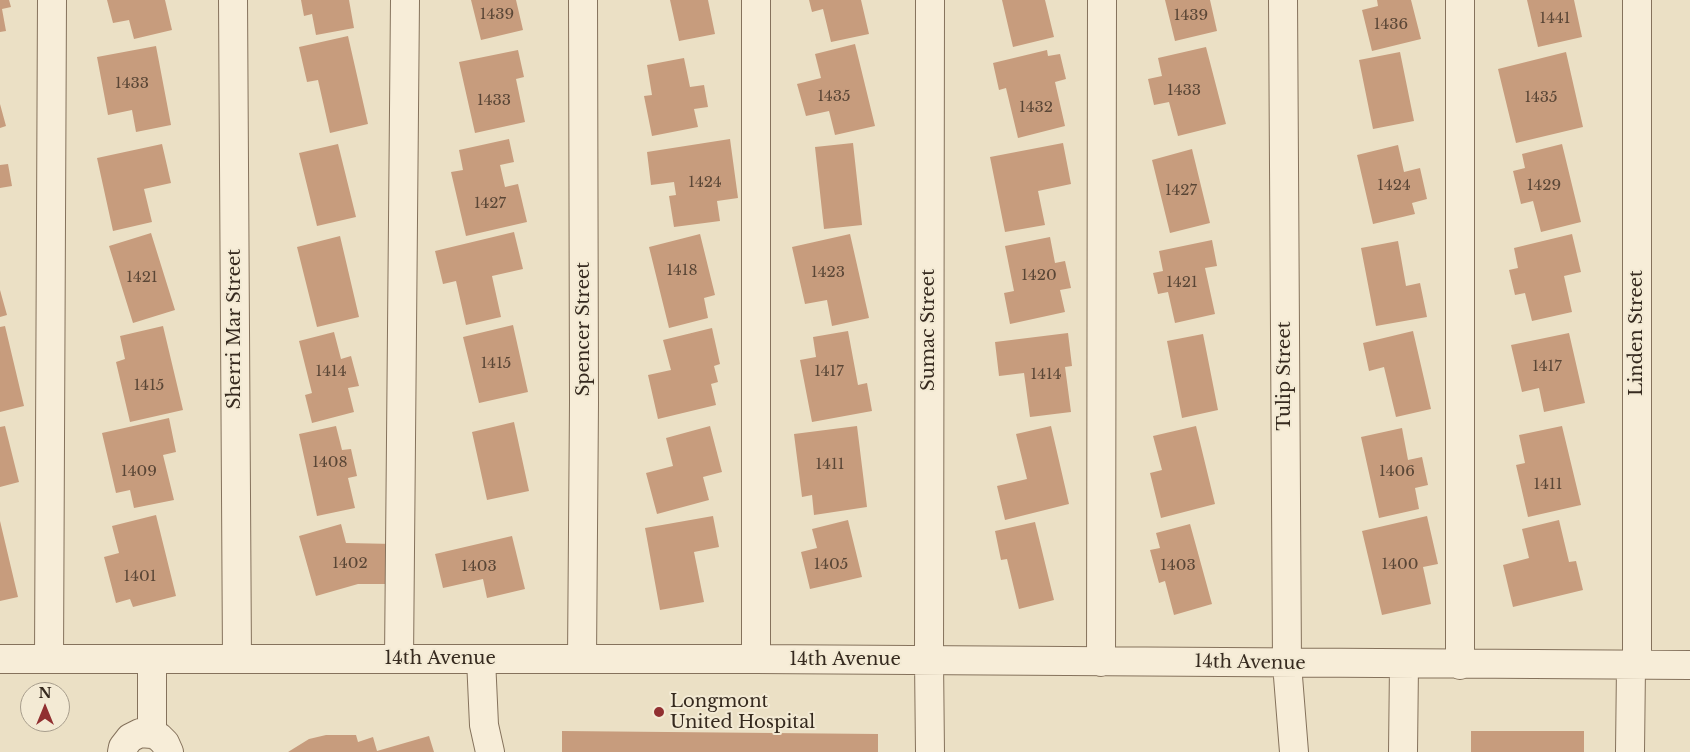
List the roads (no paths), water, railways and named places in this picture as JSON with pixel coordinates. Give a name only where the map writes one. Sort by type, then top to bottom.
[{"type":"street","points":[[49,659],[52,0]]},
{"type":"street","name":"Sherri Mar Street","points":[[233,0],[237,659]]},
{"type":"street","points":[[399,659],[405,0]]},
{"type":"street","name":"Spencer Street","points":[[582,659],[584,402],[583,0]]},
{"type":"street","points":[[756,0],[756,659]]},
{"type":"street","name":"Sumac Street","points":[[930,0],[930,752]]},
{"type":"street","points":[[1101,662],[1102,0]]},
{"type":"street","name":"Tulip Street","points":[[1283,0],[1287,664],[1294,752]]},
{"type":"street","points":[[1460,0],[1460,665]]},
{"type":"street","name":"Linden Street","points":[[1630,752],[1634,666],[1637,0]]},
{"type":"street","name":"14th Avenue","points":[[0,659],[756,659],[1690,666]]},
{"type":"street","points":[[152,659],[160,743]]},
{"type":"street","points":[[481,659],[484,725],[490,752]]},
{"type":"street","points":[[1403,752],[1404,665]]},
{"type":"street","points":[[122,752],[123,747],[130,738],[140,733],[160,743]]},
{"type":"place","name":"Longmont United Hospital","points":[[659,712]]}]
